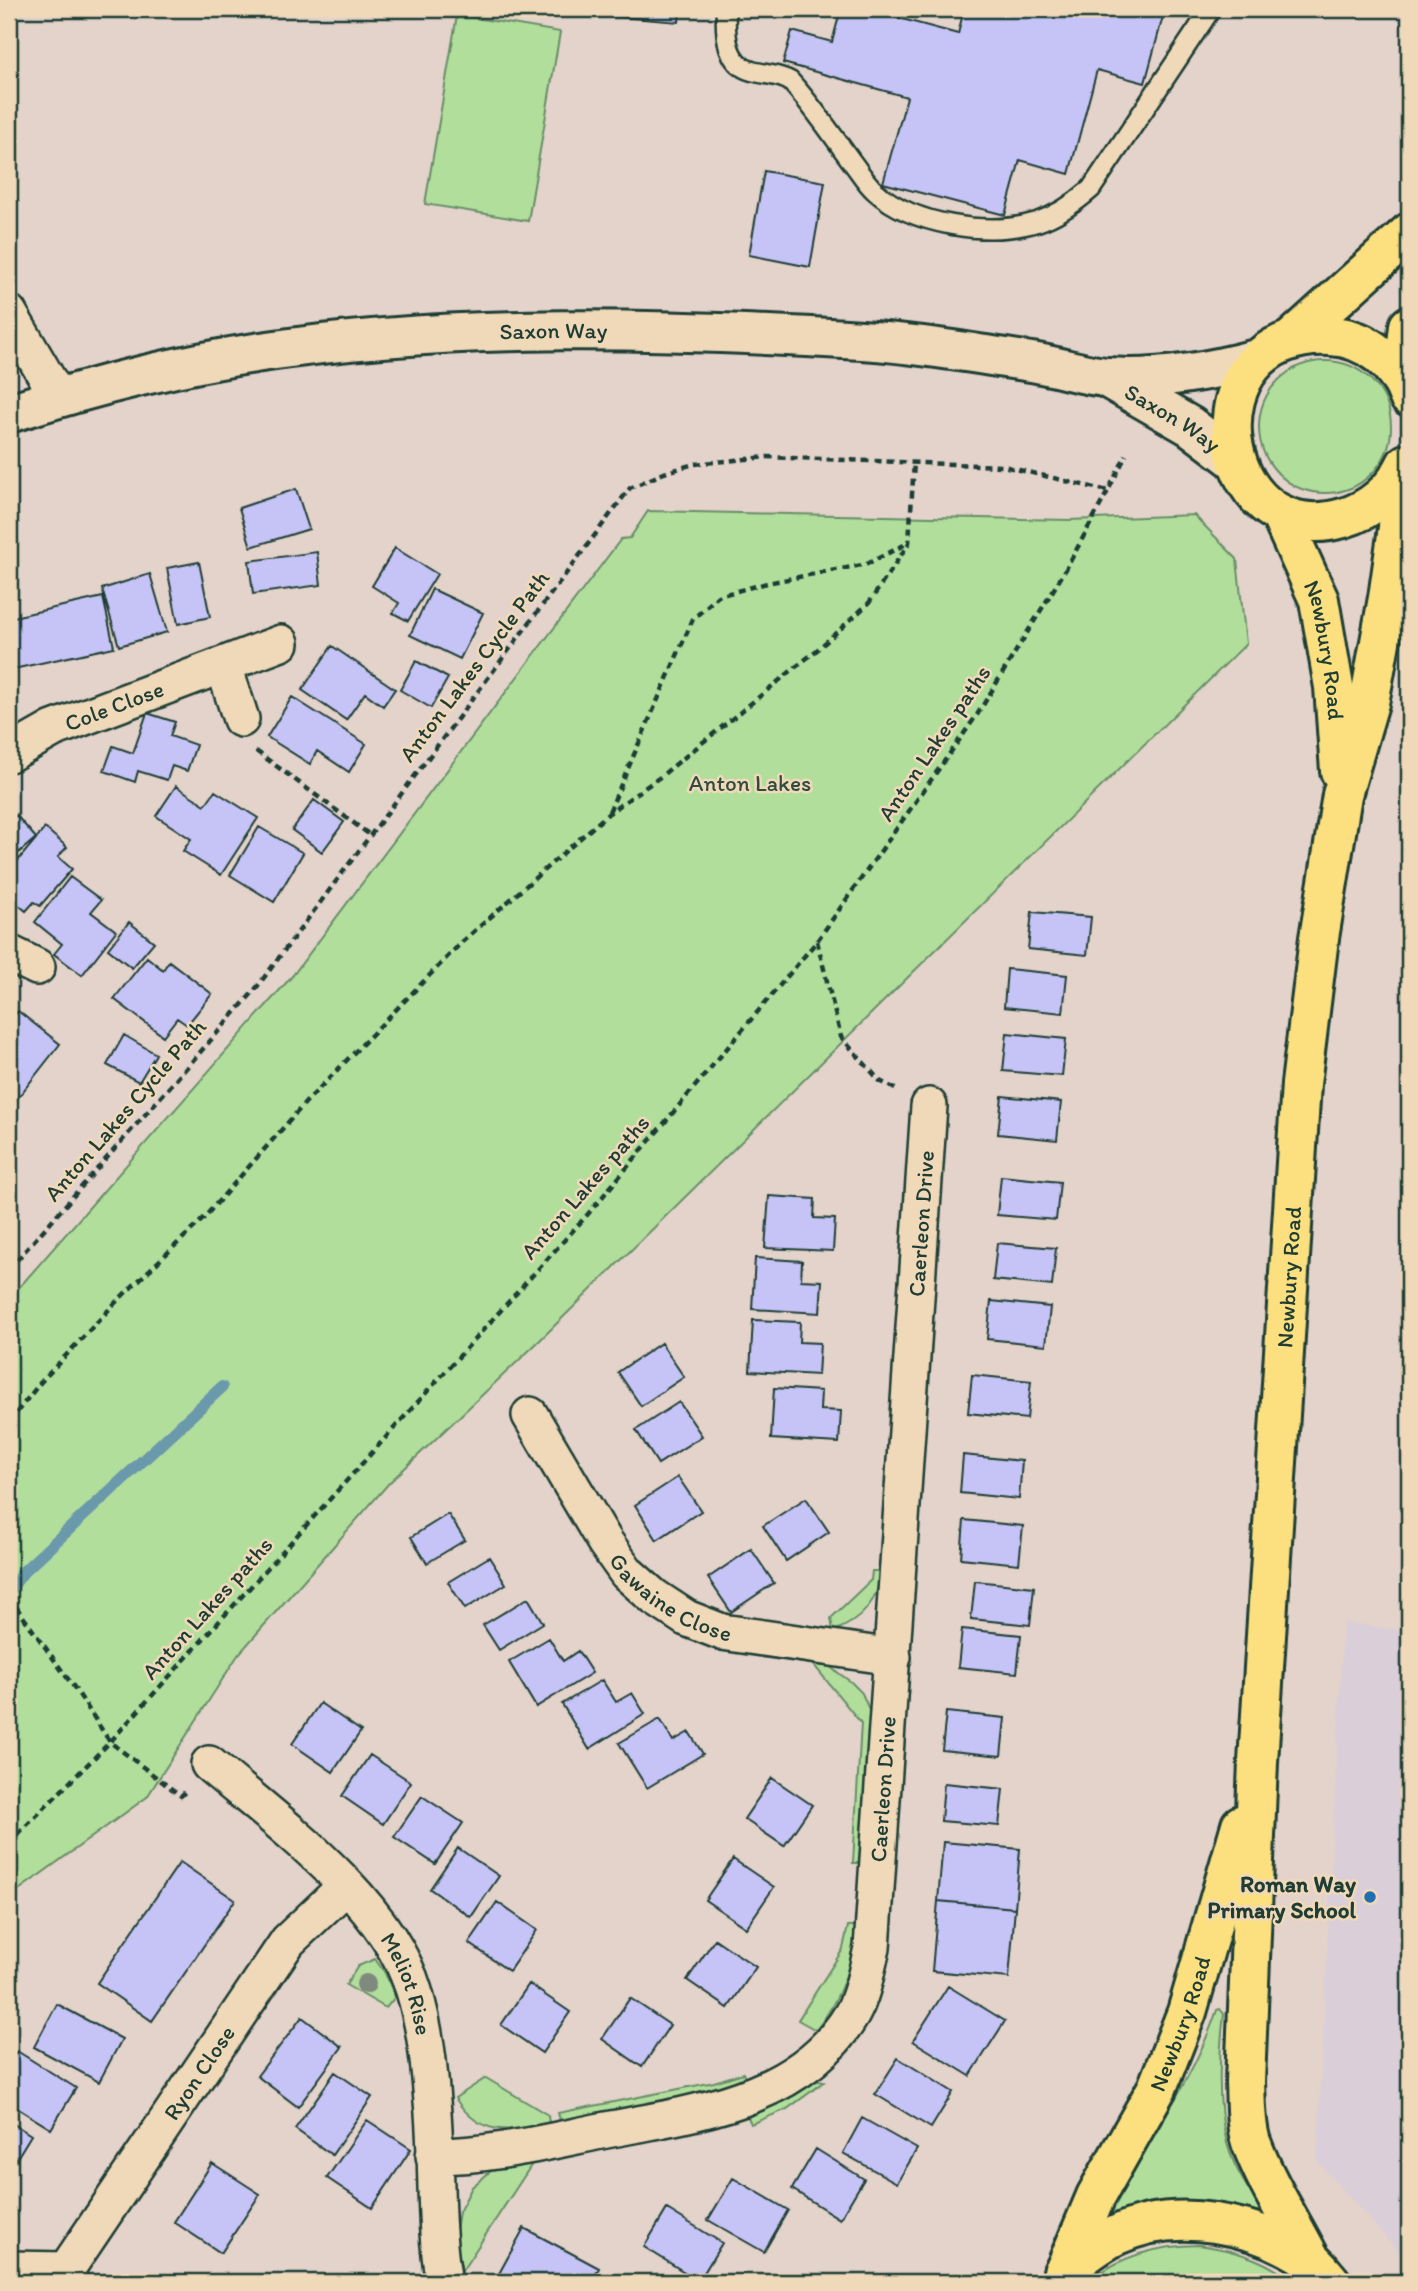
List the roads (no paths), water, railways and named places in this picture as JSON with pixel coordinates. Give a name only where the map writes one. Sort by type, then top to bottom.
[{"type":"main road","points":[[1293,338],[1409,233]]},
{"type":"main road","points":[[1406,389],[1409,327]]},
{"type":"main road","points":[[1405,464],[1386,492],[1356,514],[1335,520],[1306,522],[1280,514],[1255,495],[1236,461],[1231,431],[1233,407],[1240,386],[1256,359],[1293,338],[1313,334],[1345,337],[1370,348],[1387,360],[1406,389]]},
{"type":"main road","name":"Newbury Road","points":[[1326,2276],[1266,2174],[1251,2141],[1247,2120],[1245,2082],[1258,1762],[1301,1084],[1342,795],[1372,690],[1398,528],[1405,464]]},
{"type":"main road","name":"Newbury Road","points":[[1280,514],[1319,600],[1334,687],[1342,795]]},
{"type":"main road","name":"Newbury Road","points":[[1058,2277],[1096,2196],[1157,2088],[1187,2012],[1212,1934],[1258,1762]]},
{"type":"main road","points":[[1058,2277],[1094,2248],[1116,2235],[1146,2224],[1175,2221],[1206,2222],[1240,2229],[1274,2241],[1326,2276]]},
{"type":"street","points":[[9,313],[58,397]]},
{"type":"street","name":"Saxon Way","points":[[9,413],[141,375],[261,352],[467,333],[577,330],[751,334],[883,342],[1041,363],[1105,377],[1188,374],[1256,359]]},
{"type":"street","name":"Saxon Way","points":[[1105,377],[1190,426],[1236,461]]},
{"type":"street","name":"Cole Close","points":[[9,754],[53,729],[224,667],[281,643]]},
{"type":"street","points":[[224,667],[241,719]]},
{"type":"street","name":"Caerleon Drive","points":[[434,2156],[470,2156],[698,2112],[742,2100],[795,2075],[838,2035],[853,2011],[872,1948],[929,1105]]},
{"type":"street","name":"Gawaine Close","points":[[530,1415],[605,1542],[627,1573],[654,1597],[686,1618],[722,1632],[893,1657]]},
{"type":"street","name":"Meliot Rise","points":[[209,1764],[320,1859],[346,1886],[376,1920],[397,1953],[414,1989],[426,2043],[432,2105],[439,2257],[444,2282]]},
{"type":"street","name":"Ryon Close","points":[[9,2269],[68,2276],[288,1941],[346,1886]]},
{"type":"lane","points":[[726,9],[725,38],[734,58],[748,70],[776,75],[790,81],[874,190],[899,208],[928,220],[964,227],[1009,227],[1037,222],[1048,217],[1070,206],[1091,189],[1210,9]]},
{"type":"waterway","points":[[9,1591],[24,1571],[222,1387]]},
{"type":"place","name":"Roman Way Primary School","points":[[1370,1897]]},
{"type":"park label","name":"Anton Lakes","points":[[750,783]]}]
